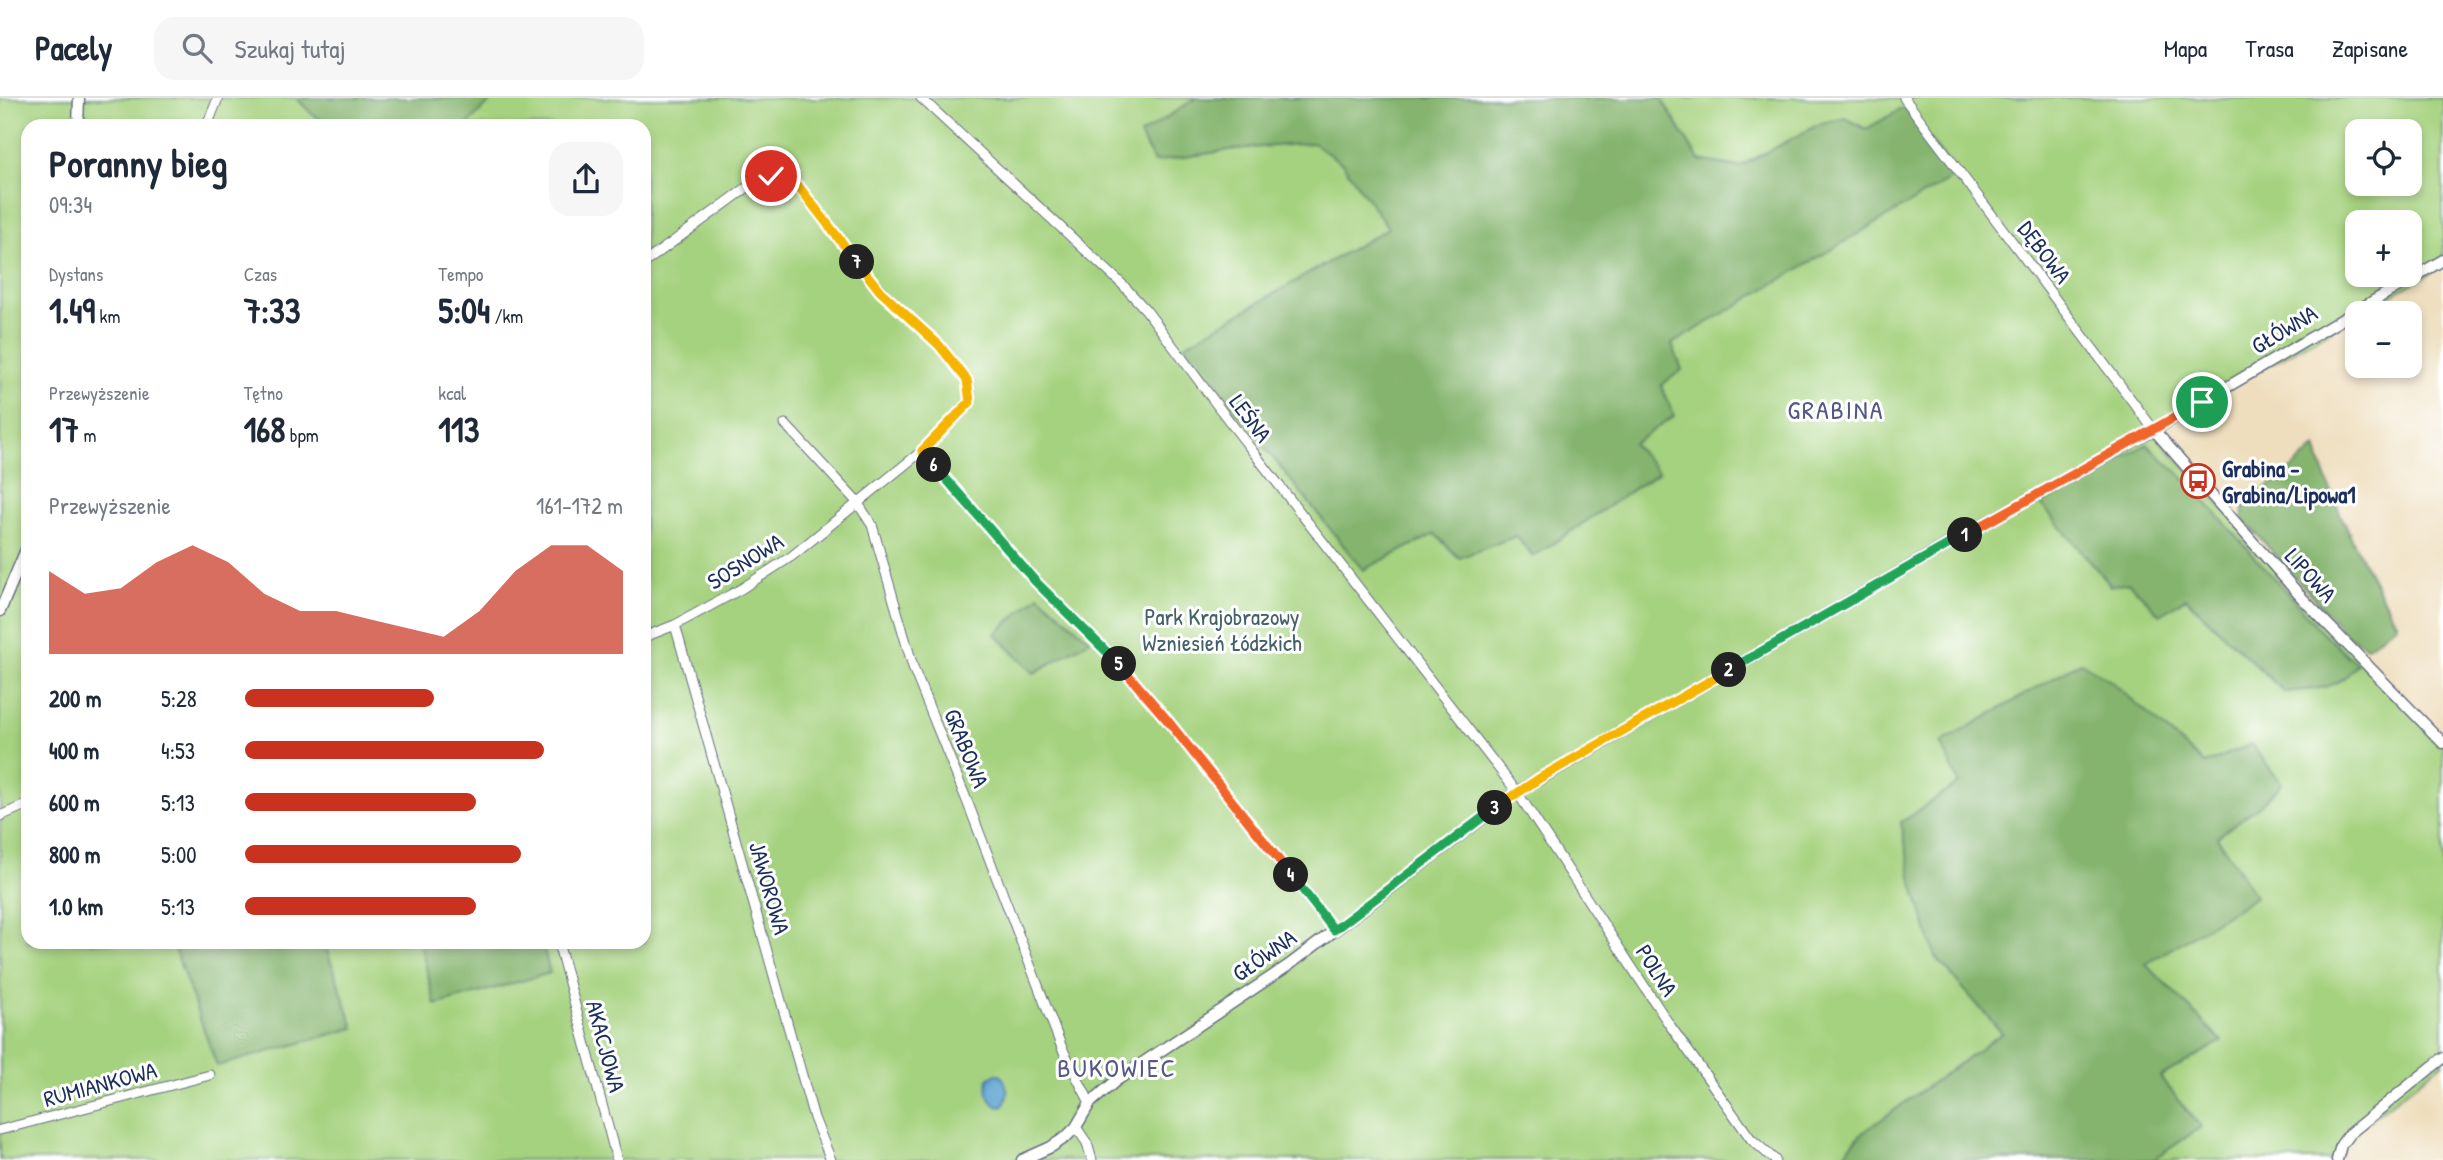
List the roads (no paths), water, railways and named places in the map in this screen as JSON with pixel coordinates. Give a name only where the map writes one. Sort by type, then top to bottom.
[{"type":"street","points":[[78,119],[79,98]]},
{"type":"street","points":[[209,119],[218,98]]},
{"type":"street","name":"LEŚNA","points":[[921,98],[1122,284],[1146,310],[1517,792]]},
{"type":"street","name":"DĘBOWA","points":[[1904,98],[2154,430]]},
{"type":"street","name":"SOSNOWA","points":[[651,258],[759,181],[771,176],[790,179],[821,213],[875,285],[939,345],[967,380],[970,402],[922,451],[792,556],[741,589],[675,625],[651,634]]},
{"type":"street","name":"GŁÓWNA","points":[[1022,1160],[1066,1137],[1076,1127],[1090,1103],[1117,1080],[1289,965],[1517,792],[1942,548],[2154,430],[2443,260]]},
{"type":"street","name":"GRABOWA","points":[[785,424],[857,502],[872,525],[914,670],[1062,1048],[1090,1103]]},
{"type":"street","name":"LIPOWA","points":[[2154,430],[2303,599],[2443,743]]},
{"type":"street","points":[[922,451],[1035,581],[1106,650],[1168,721],[1334,930]]},
{"type":"street","points":[[0,611],[21,562]]},
{"type":"street","name":"JAWOROWA","points":[[675,625],[814,1118],[831,1160]]},
{"type":"street","name":"POLNA","points":[[1517,792],[1676,1034],[1751,1139],[1775,1160]]},
{"type":"street","points":[[0,816],[21,807]]},
{"type":"street","name":"AKACJOWA","points":[[560,949],[617,1160]]},
{"type":"street","points":[[2337,1160],[2341,1145],[2349,1134],[2443,1058]]},
{"type":"street","name":"RUMIANKOWA","points":[[0,1130],[210,1075]]},
{"type":"street","points":[[1076,1127],[1087,1143],[1093,1160]]},
{"type":"water","points":[[1000,1074],[1007,1089],[1006,1101],[999,1107],[992,1102],[987,1091],[988,1079]]},
{"type":"place","name":"Grabina - Grabina/Lipowa1","points":[[2198,481]]},
{"type":"district","name":"GRABINA","points":[[1836,409]]},
{"type":"district","name":"BUKOWIEC","points":[[1117,1067]]},
{"type":"park label","name":"Park Krajobrazowy Wzniesień Łódzkich","points":[[1222,629]]}]
